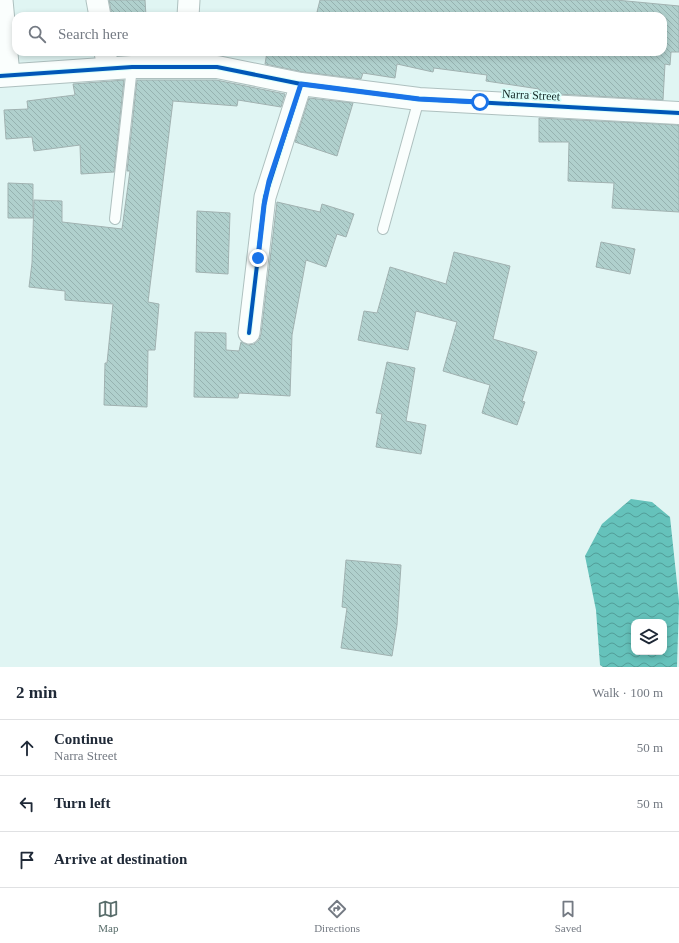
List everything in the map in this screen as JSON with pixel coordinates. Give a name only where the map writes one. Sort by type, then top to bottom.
[{"type":"street","points":[[2,0],[4,76]]},
{"type":"street","points":[[97,0],[99,12]]},
{"type":"street","points":[[188,12],[189,0]]},
{"type":"street","name":"Narra Street","points":[[4,76],[106,60],[132,67],[186,59],[217,67],[301,84],[419,99],[679,113]]},
{"type":"street","points":[[249,333],[265,197],[301,84]]},
{"type":"lane","points":[[115,219],[132,67]]},
{"type":"lane","points":[[383,229],[419,99]]},
{"type":"water","points":[[631,499],[652,502],[670,517],[679,602],[677,667],[603,667],[600,665],[596,610],[585,556],[602,524]]},
{"type":"building","points":[[109,0],[145,0],[146,12],[111,12]]},
{"type":"building","points":[[320,0],[616,0],[679,6],[679,52],[671,52],[670,65],[665,64],[663,100],[539,93],[539,89],[486,81],[487,75],[434,68],[433,72],[397,64],[395,78],[363,73],[361,79],[303,72],[265,64],[266,56],[667,56],[667,12],[317,12]]},
{"type":"building","points":[[124,80],[114,172],[81,174],[80,145],[34,151],[32,137],[6,139],[4,110],[28,109],[27,101],[75,95],[73,84]]},
{"type":"building","points":[[137,80],[216,80],[285,94],[281,107],[238,100],[237,106],[173,101],[148,302],[159,304],[155,350],[148,350],[147,407],[104,405],[105,363],[107,363],[113,304],[65,300],[65,291],[29,287],[32,263],[34,200],[62,201],[62,222],[122,229],[130,171],[127,171]]},
{"type":"building","points":[[309,98],[353,103],[337,156],[295,142]]},
{"type":"building","points":[[539,118],[679,125],[679,212],[612,208],[614,183],[568,181],[569,142],[539,142]]},
{"type":"building","points":[[8,183],[33,184],[33,218],[8,218]]},
{"type":"building","points":[[277,202],[320,212],[322,204],[354,214],[346,237],[337,234],[326,267],[306,260],[292,335],[290,396],[239,393],[238,398],[194,397],[195,332],[226,333],[226,350],[239,351],[241,342],[248,345],[254,344],[259,340],[261,334]]},
{"type":"building","points":[[197,211],[230,213],[228,274],[196,272]]},
{"type":"building","points":[[601,242],[635,249],[630,274],[596,267]]},
{"type":"building","points":[[454,252],[510,266],[493,339],[537,352],[522,401],[525,402],[517,425],[482,413],[490,385],[443,371],[457,322],[416,311],[408,350],[358,340],[364,311],[377,313],[390,267],[446,284]]},
{"type":"building","points":[[387,362],[415,368],[406,421],[426,425],[421,454],[376,447],[382,414],[376,413]]},
{"type":"building","points":[[346,560],[401,565],[397,625],[392,656],[341,648],[347,608],[342,607]]},
{"type":"cycle path","points":[[0,76],[132,67],[217,67],[301,84],[419,99],[679,113]]},
{"type":"cycle path","points":[[249,333],[265,197],[301,84]]},
{"type":"route","points":[[258,258],[265,197],[301,84],[419,99],[480,102]]}]
